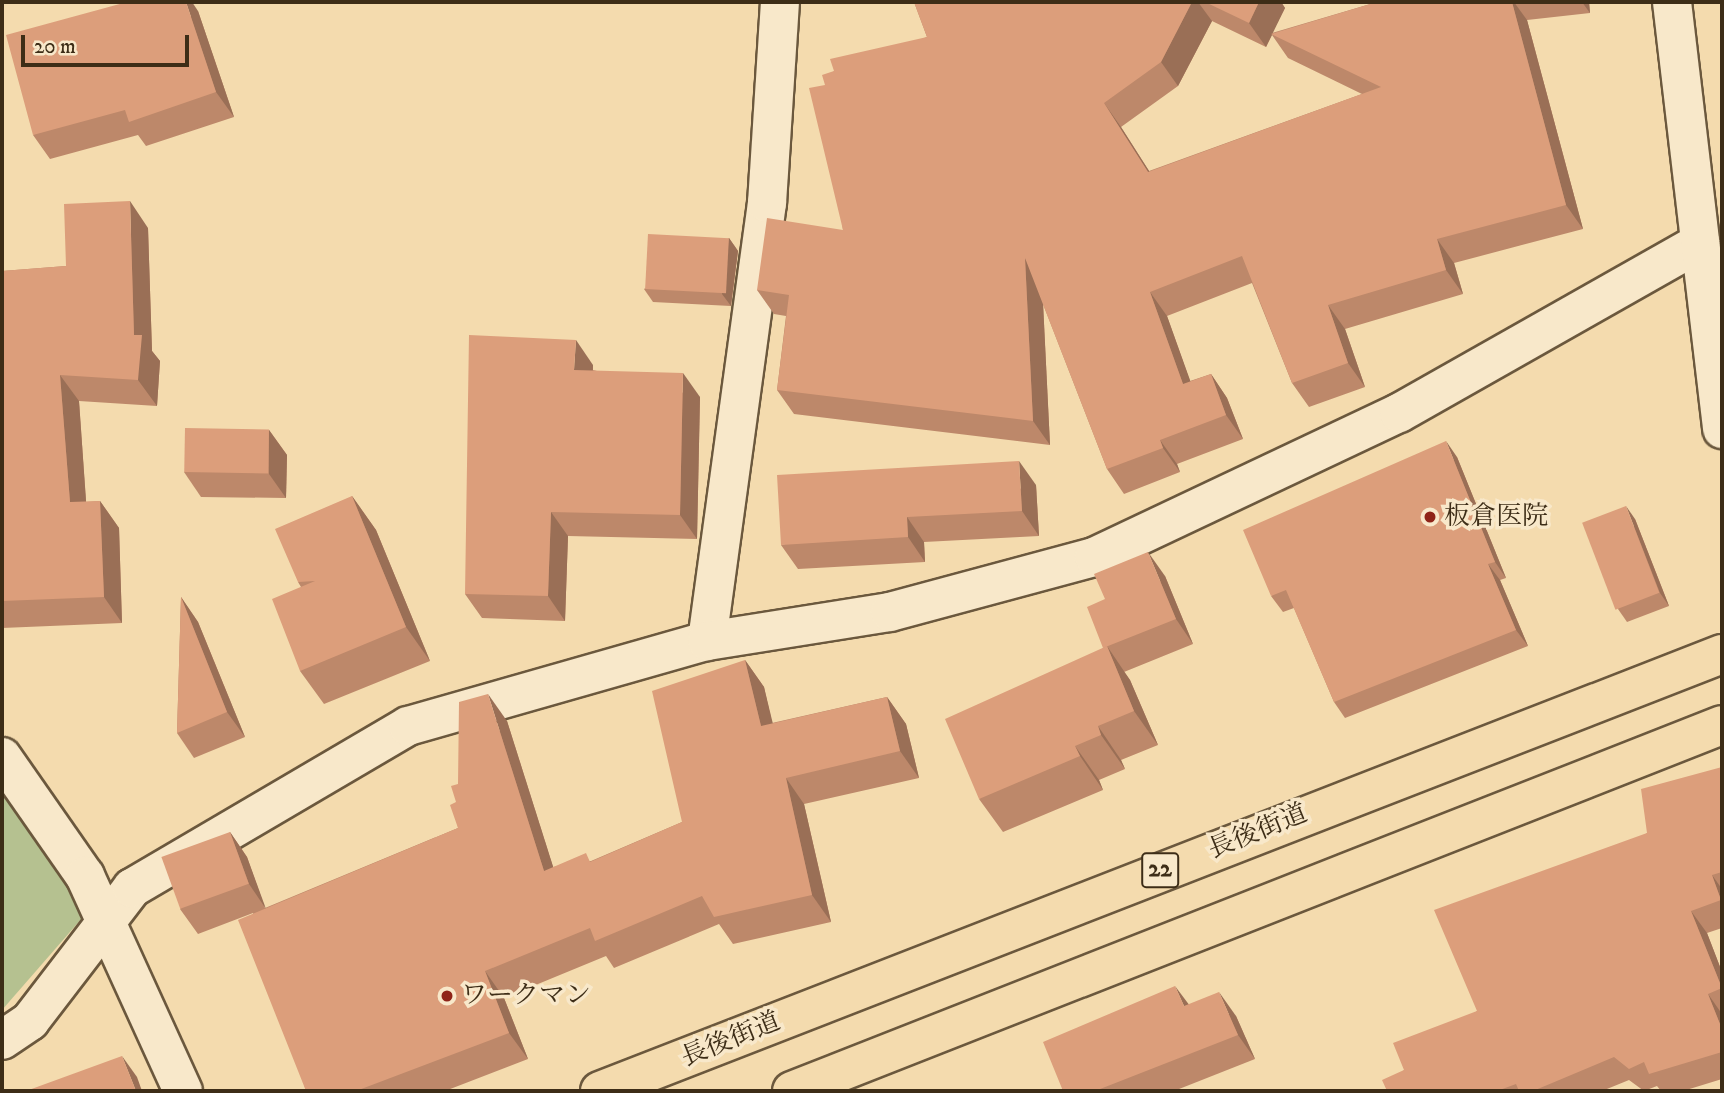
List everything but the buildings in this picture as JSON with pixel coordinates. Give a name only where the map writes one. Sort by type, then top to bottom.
[{"type":"main road","name":"長後街道","points":[[600,1091],[1722,654]]},
{"type":"main road","points":[[792,1091],[1722,725]]},
{"type":"street","points":[[707,641],[767,203],[780,2]]},
{"type":"street","points":[[1672,2],[1722,429]]},
{"type":"street","points":[[2,1040],[30,1021],[132,888],[408,726],[707,641],[890,612],[1094,557],[1399,413],[1700,243]]},
{"type":"street","points":[[2,757],[85,876],[183,1091]]},
{"type":"green space","points":[[2,770],[90,909],[2,1010]]},
{"type":"place","name":"板倉医院","points":[[1430,517]]},
{"type":"place","name":"ワークマン","points":[[447,996]]}]
